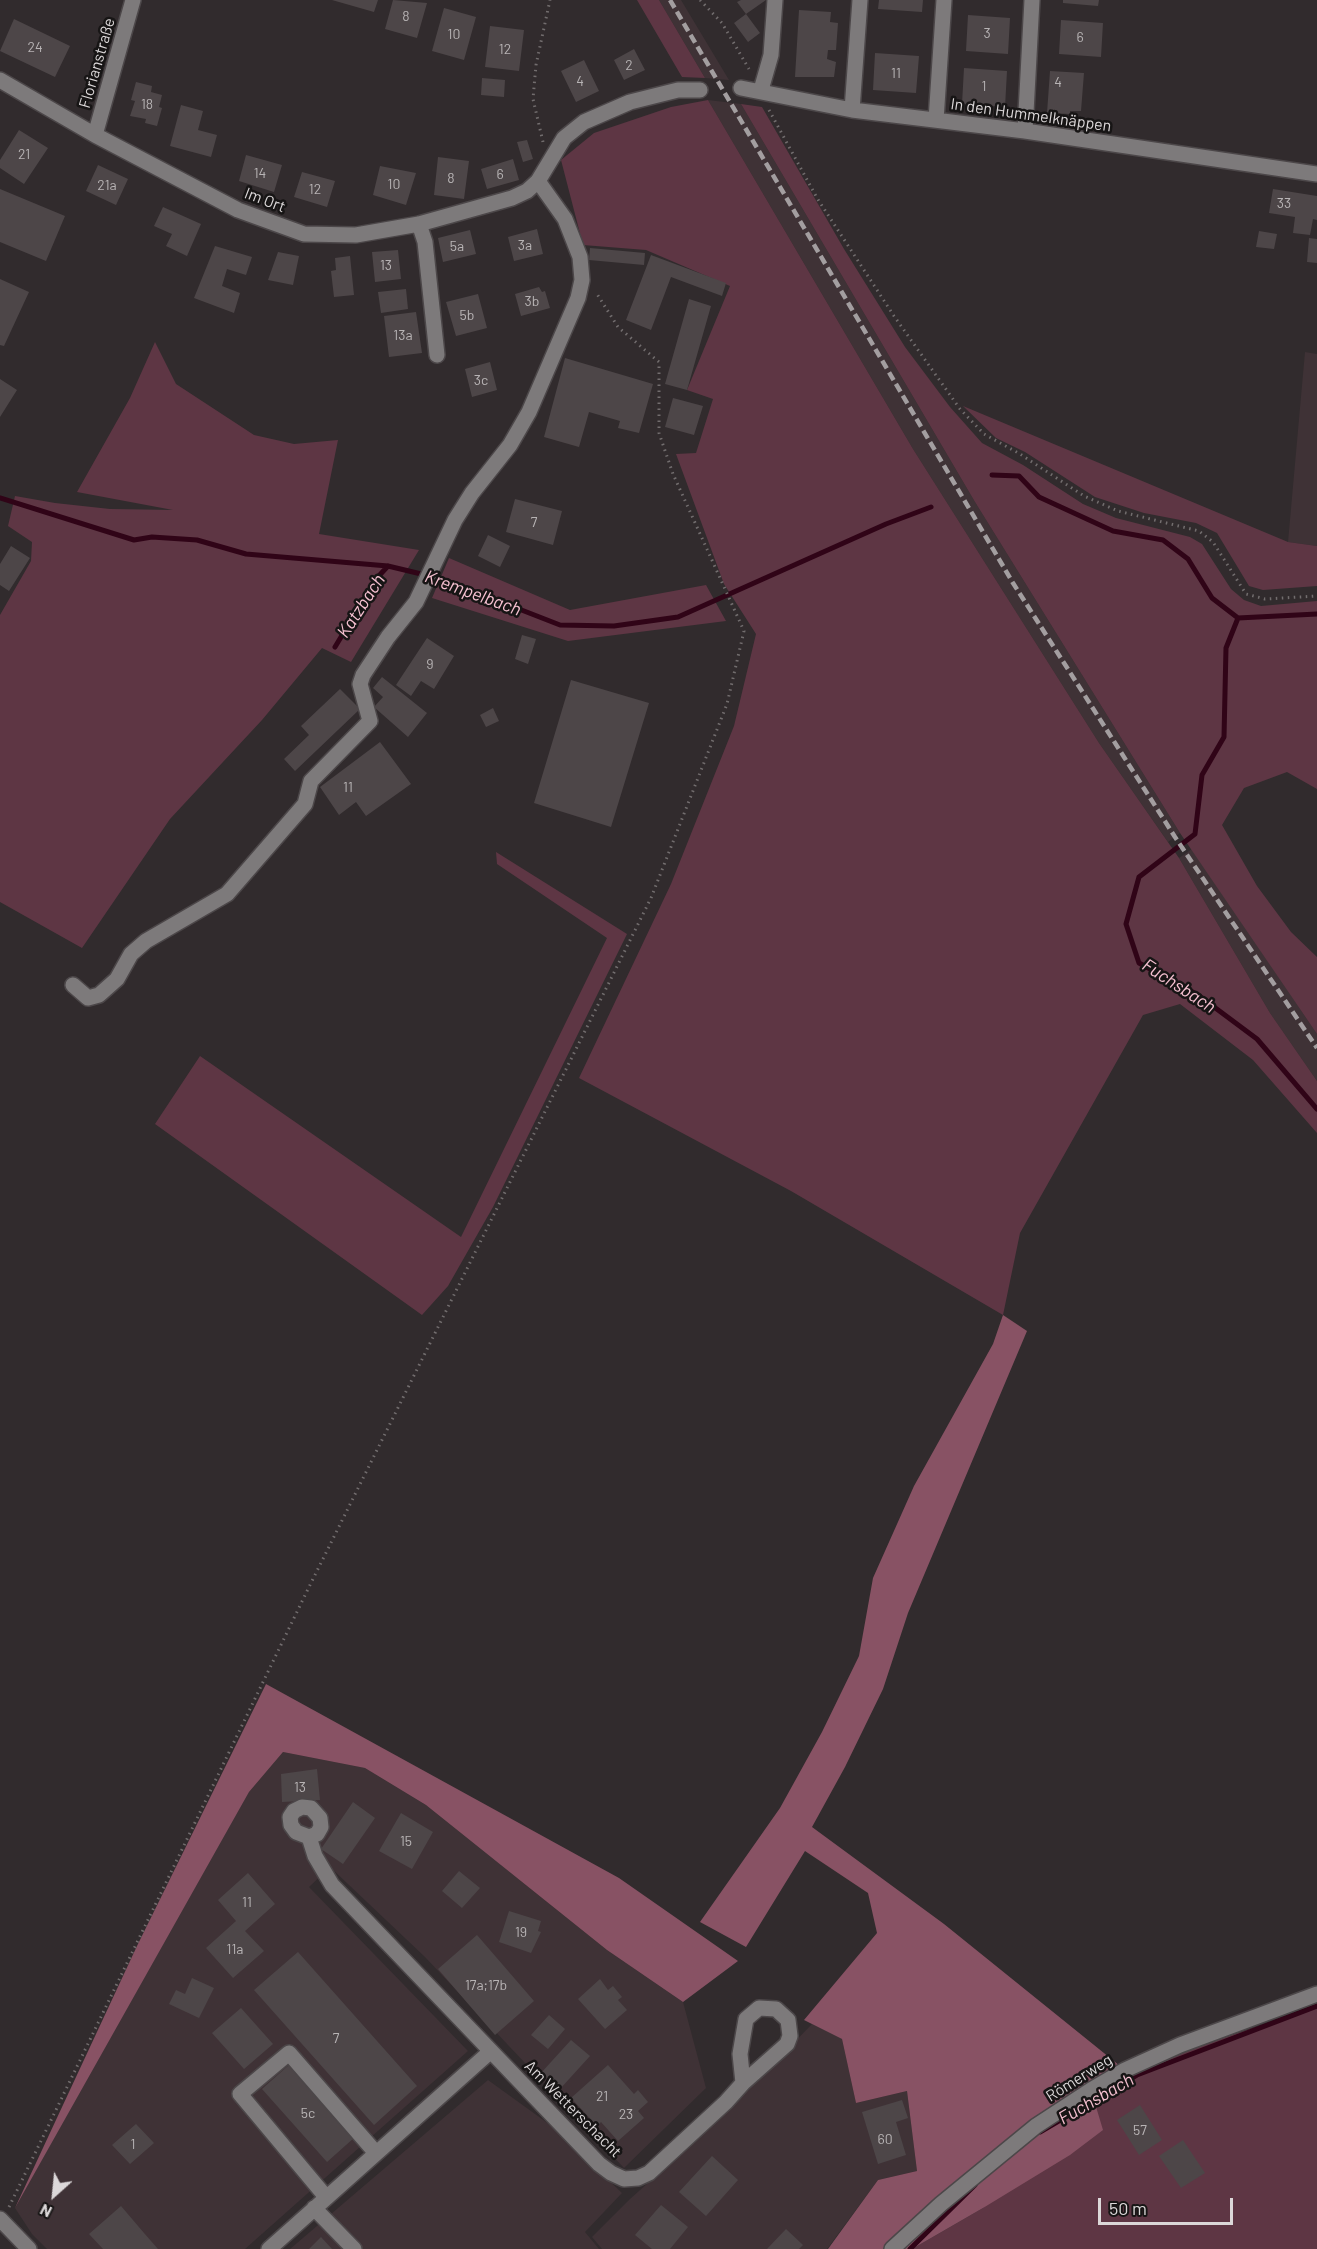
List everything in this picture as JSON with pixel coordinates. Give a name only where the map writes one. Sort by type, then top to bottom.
[{"type":"street","name":"Florianstraße","points":[[95,135],[134,0]]},
{"type":"street","points":[[761,90],[771,55],[775,0]]},
{"type":"street","points":[[852,110],[860,0]]},
{"type":"street","points":[[936,120],[944,0]]},
{"type":"street","points":[[1025,131],[1032,0]]},
{"type":"street","name":"Im Ort","points":[[0,80],[95,135],[238,210],[304,234],[356,235],[419,224],[512,198],[527,191],[538,181],[564,138],[584,122],[630,102],[678,90],[700,90]]},
{"type":"street","name":"In den Hummelknäppen","points":[[741,88],[761,90],[852,110],[1025,131],[1317,174]]},
{"type":"street","points":[[73,985],[88,998],[99,994],[117,979],[132,954],[146,940],[227,894],[305,804],[311,781],[370,721],[360,684],[363,675],[388,637],[416,602],[455,520],[510,445],[529,412],[578,298],[582,280],[580,257],[566,219],[538,181]]},
{"type":"street","points":[[419,224],[425,242],[437,355]]},
{"type":"street","name":"Am Wetterschacht","points":[[309,1838],[315,1856],[332,1886],[599,2164],[624,2179],[638,2178],[649,2173],[787,2044],[790,2036],[788,2020],[776,2009],[759,2008],[746,2019],[741,2054],[743,2083]]},
{"type":"street","name":"Römerweg","points":[[892,2249],[941,2204],[1036,2126],[1091,2090],[1125,2070],[1180,2045],[1317,1994]]},
{"type":"street","points":[[269,2249],[491,2051]]},
{"type":"street","points":[[326,2198],[240,2094],[289,2053],[376,2153]]},
{"type":"street","points":[[314,2208],[354,2249]]},
{"type":"street","points":[[1,2220],[29,2249]]},
{"type":"path","points":[[550,0],[536,65],[533,99],[541,136],[550,161]]},
{"type":"path","points":[[700,0],[736,44],[761,90],[774,124],[817,198],[881,297],[960,409],[984,434],[1020,454],[1084,496],[1118,511],[1199,531],[1213,542],[1246,594],[1265,599],[1317,596]]},
{"type":"path","points":[[1,2220],[304,1597],[651,898],[727,704],[744,631],[673,474],[659,433],[659,362],[618,327],[597,294],[582,280]]},
{"type":"shaded area","points":[[637,0],[659,0],[705,78],[682,77]]},
{"type":"shaded area","points":[[659,0],[681,0],[729,80],[705,78]]},
{"type":"shaded area","points":[[708,100],[741,104],[975,502],[1180,833],[1168,842],[1099,743],[913,449]]},
{"type":"shaded area","points":[[708,100],[913,449],[1099,743],[1179,858],[1270,1013],[1317,1081],[1317,1133],[1253,1060],[1180,1004],[1143,1015],[1020,1233],[1003,1315],[791,1191],[579,1078],[671,884],[734,726],[756,634],[724,584],[676,454],[696,453],[713,399],[687,390],[730,286],[646,250],[583,245],[561,160],[594,133],[671,107]]},
{"type":"shaded area","points":[[741,104],[762,107],[844,249],[905,347],[950,407],[982,443],[1023,465],[1083,504],[1116,518],[1190,537],[1202,544],[1231,589],[1244,600],[1261,606],[1317,601],[1317,789],[1287,772],[1244,788],[1222,825],[1257,886],[1291,932],[1317,957],[1317,1034],[1180,833],[975,502]]},
{"type":"shaded area","points":[[155,342],[176,384],[254,435],[294,444],[338,440],[319,534],[419,550],[351,662],[322,648],[262,720],[170,819],[82,948],[0,902],[0,615],[31,561],[32,542],[8,526],[15,496],[110,509],[173,510],[77,492],[130,398]]},
{"type":"shaded area","points":[[1305,352],[1317,354],[1317,546],[1288,542]]},
{"type":"shaded area","points":[[963,406],[1288,542],[1317,546],[1317,586],[1263,590],[1249,586],[1217,533],[1196,523],[1144,513],[1095,497],[1025,452],[996,438]]},
{"type":"shaded area","points":[[449,558],[570,610],[706,585],[726,621],[568,641],[432,598]]},
{"type":"shaded area","points":[[1192,849],[1317,1034],[1317,1081],[1270,1013],[1179,858]]},
{"type":"shaded area","points":[[496,852],[627,934],[493,1207],[448,1286],[422,1315],[155,1124],[200,1056],[461,1237],[607,938],[497,864]]},
{"type":"shaded area","points":[[1003,1315],[1027,1331],[908,1613],[883,1689],[845,1767],[812,1827],[944,1924],[1125,2070],[1091,2090],[1103,2130],[1070,2155],[983,2208],[912,2249],[828,2249],[878,2180],[917,2171],[907,2091],[856,2103],[842,2039],[804,2020],[877,1933],[868,1893],[805,1851],[746,1947],[700,1922],[780,1808],[822,1732],[859,1656],[873,1578],[914,1486],[993,1344]]},
{"type":"shaded area","points":[[266,1684],[619,1878],[738,1961],[683,2002],[607,1950],[426,1805],[365,1768],[283,1752],[249,1792],[15,2208],[137,1946]]},
{"type":"shaded area","points":[[283,1752],[365,1768],[426,1805],[607,1950],[683,2002],[706,2088],[624,2168],[425,1957],[330,1867],[309,1887],[468,2051],[245,2249],[47,2249],[32,2234],[15,2208],[249,1792]]},
{"type":"shaded area","points":[[1317,2007],[1317,2249],[912,2249],[983,2208],[1091,2090],[1126,2070]]},
{"type":"shaded area","points":[[812,2024],[842,2039],[856,2103],[907,2091],[917,2171],[878,2180],[827,2249],[602,2249],[592,2237],[630,2199],[722,2117]]},
{"type":"shaded area","points":[[488,2080],[553,2127],[622,2193],[585,2232],[599,2249],[290,2249]]},
{"type":"building","points":[[332,0],[378,0],[374,12]]},
{"type":"building","points":[[393,0],[427,3],[417,38],[385,29]]},
{"type":"building","points":[[766,0],[746,14],[737,2]]},
{"type":"building","points":[[879,0],[923,0],[922,12],[878,9]]},
{"type":"building","points":[[1063,0],[1099,0],[1098,6],[1063,3]]},
{"type":"building","points":[[444,8],[476,17],[464,60],[432,51]]},
{"type":"building","points":[[799,10],[831,12],[830,22],[838,23],[836,50],[828,50],[827,59],[836,62],[834,77],[795,77]]},
{"type":"building","points":[[746,14],[760,33],[748,42],[734,23]]},
{"type":"building","points":[[968,15],[1010,18],[1008,54],[966,51]]},
{"type":"building","points":[[14,19],[70,46],[55,77],[0,51]]},
{"type":"building","points":[[1061,20],[1103,23],[1101,57],[1059,54]]},
{"type":"building","points":[[490,26],[524,30],[519,71],[485,67]]},
{"type":"building","points":[[634,49],[645,70],[624,80],[614,60]]},
{"type":"building","points":[[875,53],[919,56],[916,93],[873,90]]},
{"type":"building","points":[[584,60],[599,91],[576,102],[561,71]]},
{"type":"building","points":[[964,68],[1007,71],[1005,107],[962,104]]},
{"type":"building","points":[[1050,71],[1084,73],[1081,111],[1070,111],[1070,114],[1047,113]]},
{"type":"building","points":[[482,78],[505,80],[504,97],[481,95]]},
{"type":"building","points":[[136,82],[152,86],[151,92],[162,95],[159,107],[162,108],[157,126],[145,123],[146,119],[130,116],[135,101],[131,100]]},
{"type":"building","points":[[181,105],[203,111],[198,130],[217,135],[211,157],[170,146]]},
{"type":"building","points":[[19,130],[48,148],[24,184],[0,168],[0,160]]},
{"type":"building","points":[[527,140],[533,159],[523,162],[517,142]]},
{"type":"building","points":[[246,155],[282,165],[274,192],[239,181]]},
{"type":"building","points":[[438,157],[469,161],[464,199],[434,195]]},
{"type":"building","points":[[513,159],[519,180],[487,189],[481,169]]},
{"type":"building","points":[[98,165],[128,179],[116,205],[86,191]]},
{"type":"building","points":[[380,166],[416,173],[406,205],[373,195]]},
{"type":"building","points":[[302,172],[335,181],[327,207],[294,197]]},
{"type":"building","points":[[0,189],[65,216],[46,261],[0,242]]},
{"type":"building","points":[[1273,189],[1317,196],[1317,220],[1313,219],[1310,235],[1293,233],[1295,217],[1269,213]]},
{"type":"building","points":[[163,207],[201,224],[187,256],[166,246],[172,234],[154,226]]},
{"type":"building","points":[[537,229],[543,254],[514,261],[508,237]]},
{"type":"building","points":[[470,230],[476,254],[443,262],[438,238]]},
{"type":"building","points":[[1259,231],[1277,234],[1274,249],[1256,247]]},
{"type":"building","points":[[1309,238],[1317,239],[1317,263],[1307,262]]},
{"type":"building","points":[[215,246],[252,257],[246,275],[227,269],[222,286],[240,293],[234,313],[194,298]]},
{"type":"building","points":[[590,248],[645,253],[644,265],[589,260]]},
{"type":"building","points":[[398,250],[401,279],[375,282],[372,252]]},
{"type":"building","points":[[278,252],[299,256],[293,285],[268,280]]},
{"type":"building","points":[[651,255],[726,283],[722,296],[671,277],[651,330],[626,320]]},
{"type":"building","points":[[350,256],[354,295],[334,297],[331,271],[336,270],[335,258]]},
{"type":"building","points":[[0,279],[29,292],[4,346],[0,345]]},
{"type":"building","points":[[539,287],[542,292],[545,291],[550,308],[521,316],[515,294]]},
{"type":"building","points":[[406,289],[408,309],[381,313],[378,292]]},
{"type":"building","points":[[478,294],[487,328],[456,336],[446,302]]},
{"type":"building","points":[[689,299],[711,306],[687,390],[665,384]]},
{"type":"building","points":[[416,312],[422,353],[389,357],[384,316]]},
{"type":"building","points":[[565,358],[653,384],[639,433],[618,428],[620,421],[589,412],[579,447],[544,437]]},
{"type":"building","points":[[490,362],[497,390],[472,397],[465,369]]},
{"type":"building","points":[[0,379],[17,390],[0,417]]},
{"type":"building","points":[[673,398],[703,406],[694,435],[665,427]]},
{"type":"building","points":[[515,499],[562,511],[553,545],[506,532]]},
{"type":"building","points":[[488,535],[510,546],[500,567],[478,556]]},
{"type":"building","points":[[11,546],[30,558],[9,591],[0,585],[0,564]]},
{"type":"building","points":[[522,635],[536,639],[528,664],[515,659]]},
{"type":"building","points":[[427,638],[454,656],[434,689],[421,681],[411,696],[396,685]]},
{"type":"building","points":[[382,677],[427,713],[408,737],[374,707],[383,697],[373,688]]},
{"type":"building","points":[[571,680],[649,703],[611,827],[534,803]]},
{"type":"building","points":[[340,689],[360,709],[295,771],[284,759],[309,735],[301,726]]},
{"type":"building","points":[[493,708],[499,721],[486,727],[480,715]]},
{"type":"building","points":[[380,742],[411,784],[366,816],[356,802],[339,815],[320,787]]},
{"type":"building","points":[[317,1769],[320,1800],[282,1802],[281,1774]]},
{"type":"building","points":[[353,1802],[375,1818],[343,1864],[321,1849]]},
{"type":"building","points":[[401,1813],[433,1832],[412,1869],[379,1851]]},
{"type":"building","points":[[459,1871],[480,1888],[462,1908],[442,1891]]},
{"type":"building","points":[[248,1873],[275,1904],[245,1931],[264,1951],[233,1978],[206,1948],[236,1921],[218,1900]]},
{"type":"building","points":[[509,1911],[541,1921],[538,1931],[541,1932],[531,1953],[499,1942]]},
{"type":"building","points":[[477,1935],[534,2001],[495,2035],[438,1969]]},
{"type":"building","points":[[298,1952],[417,2086],[374,2125],[254,1990]]},
{"type":"building","points":[[192,1978],[214,1988],[199,2018],[169,2004],[176,1990],[185,1994]]},
{"type":"building","points":[[600,1979],[608,1990],[613,1986],[622,1997],[618,2000],[627,2010],[605,2029],[578,1999]]},
{"type":"building","points":[[241,2008],[273,2044],[244,2069],[212,2033]]},
{"type":"building","points":[[549,2015],[565,2029],[548,2049],[531,2035]]},
{"type":"building","points":[[571,2040],[590,2056],[560,2089],[541,2073]]},
{"type":"building","points":[[290,2064],[355,2137],[327,2162],[262,2089]]},
{"type":"building","points":[[608,2065],[634,2094],[638,2090],[648,2102],[638,2111],[644,2118],[618,2141],[601,2122],[597,2126],[571,2098]]},
{"type":"building","points":[[902,2100],[908,2118],[896,2122],[906,2155],[878,2164],[862,2112]]},
{"type":"building","points":[[1140,2105],[1162,2140],[1139,2155],[1117,2120]]},
{"type":"building","points":[[136,2124],[154,2143],[130,2164],[112,2145]]},
{"type":"building","points":[[1183,2140],[1205,2173],[1181,2188],[1159,2156]]},
{"type":"building","points":[[712,2156],[738,2180],[706,2216],[679,2192]]},
{"type":"building","points":[[661,2205],[688,2227],[670,2249],[652,2249],[635,2235]]},
{"type":"building","points":[[121,2206],[158,2249],[103,2249],[89,2234]]},
{"type":"building","points":[[786,2229],[803,2245],[799,2249],[767,2249]]},
{"type":"building","points":[[321,2237],[332,2249],[309,2249]]},
{"type":"waterway","name":"Krempelbach","points":[[992,475],[1019,476],[1039,497],[1113,531],[1163,540],[1188,559],[1212,598],[1238,618]]},
{"type":"waterway","name":"Krempelbach","points":[[0,498],[134,540],[152,537],[197,540],[246,554],[388,566],[442,579],[560,625],[614,626],[678,617],[886,524],[931,507]]},
{"type":"waterway","name":"Katzbach","points":[[335,647],[376,579],[388,566]]},
{"type":"waterway","name":"Fuchsbach","points":[[1317,614],[1238,618],[1226,648],[1224,737],[1202,775],[1195,834],[1139,877],[1126,924],[1139,963],[1198,995],[1257,1039],[1317,1109]]},
{"type":"waterway","name":"Fuchsbach","points":[[1040,2132],[1137,2075],[1317,2006]]},
{"type":"waterway","name":"Fuchsbach","points":[[910,2249],[975,2185]]},
{"type":"railway","points":[[670,0],[1013,583],[1175,837],[1317,1048]]}]
